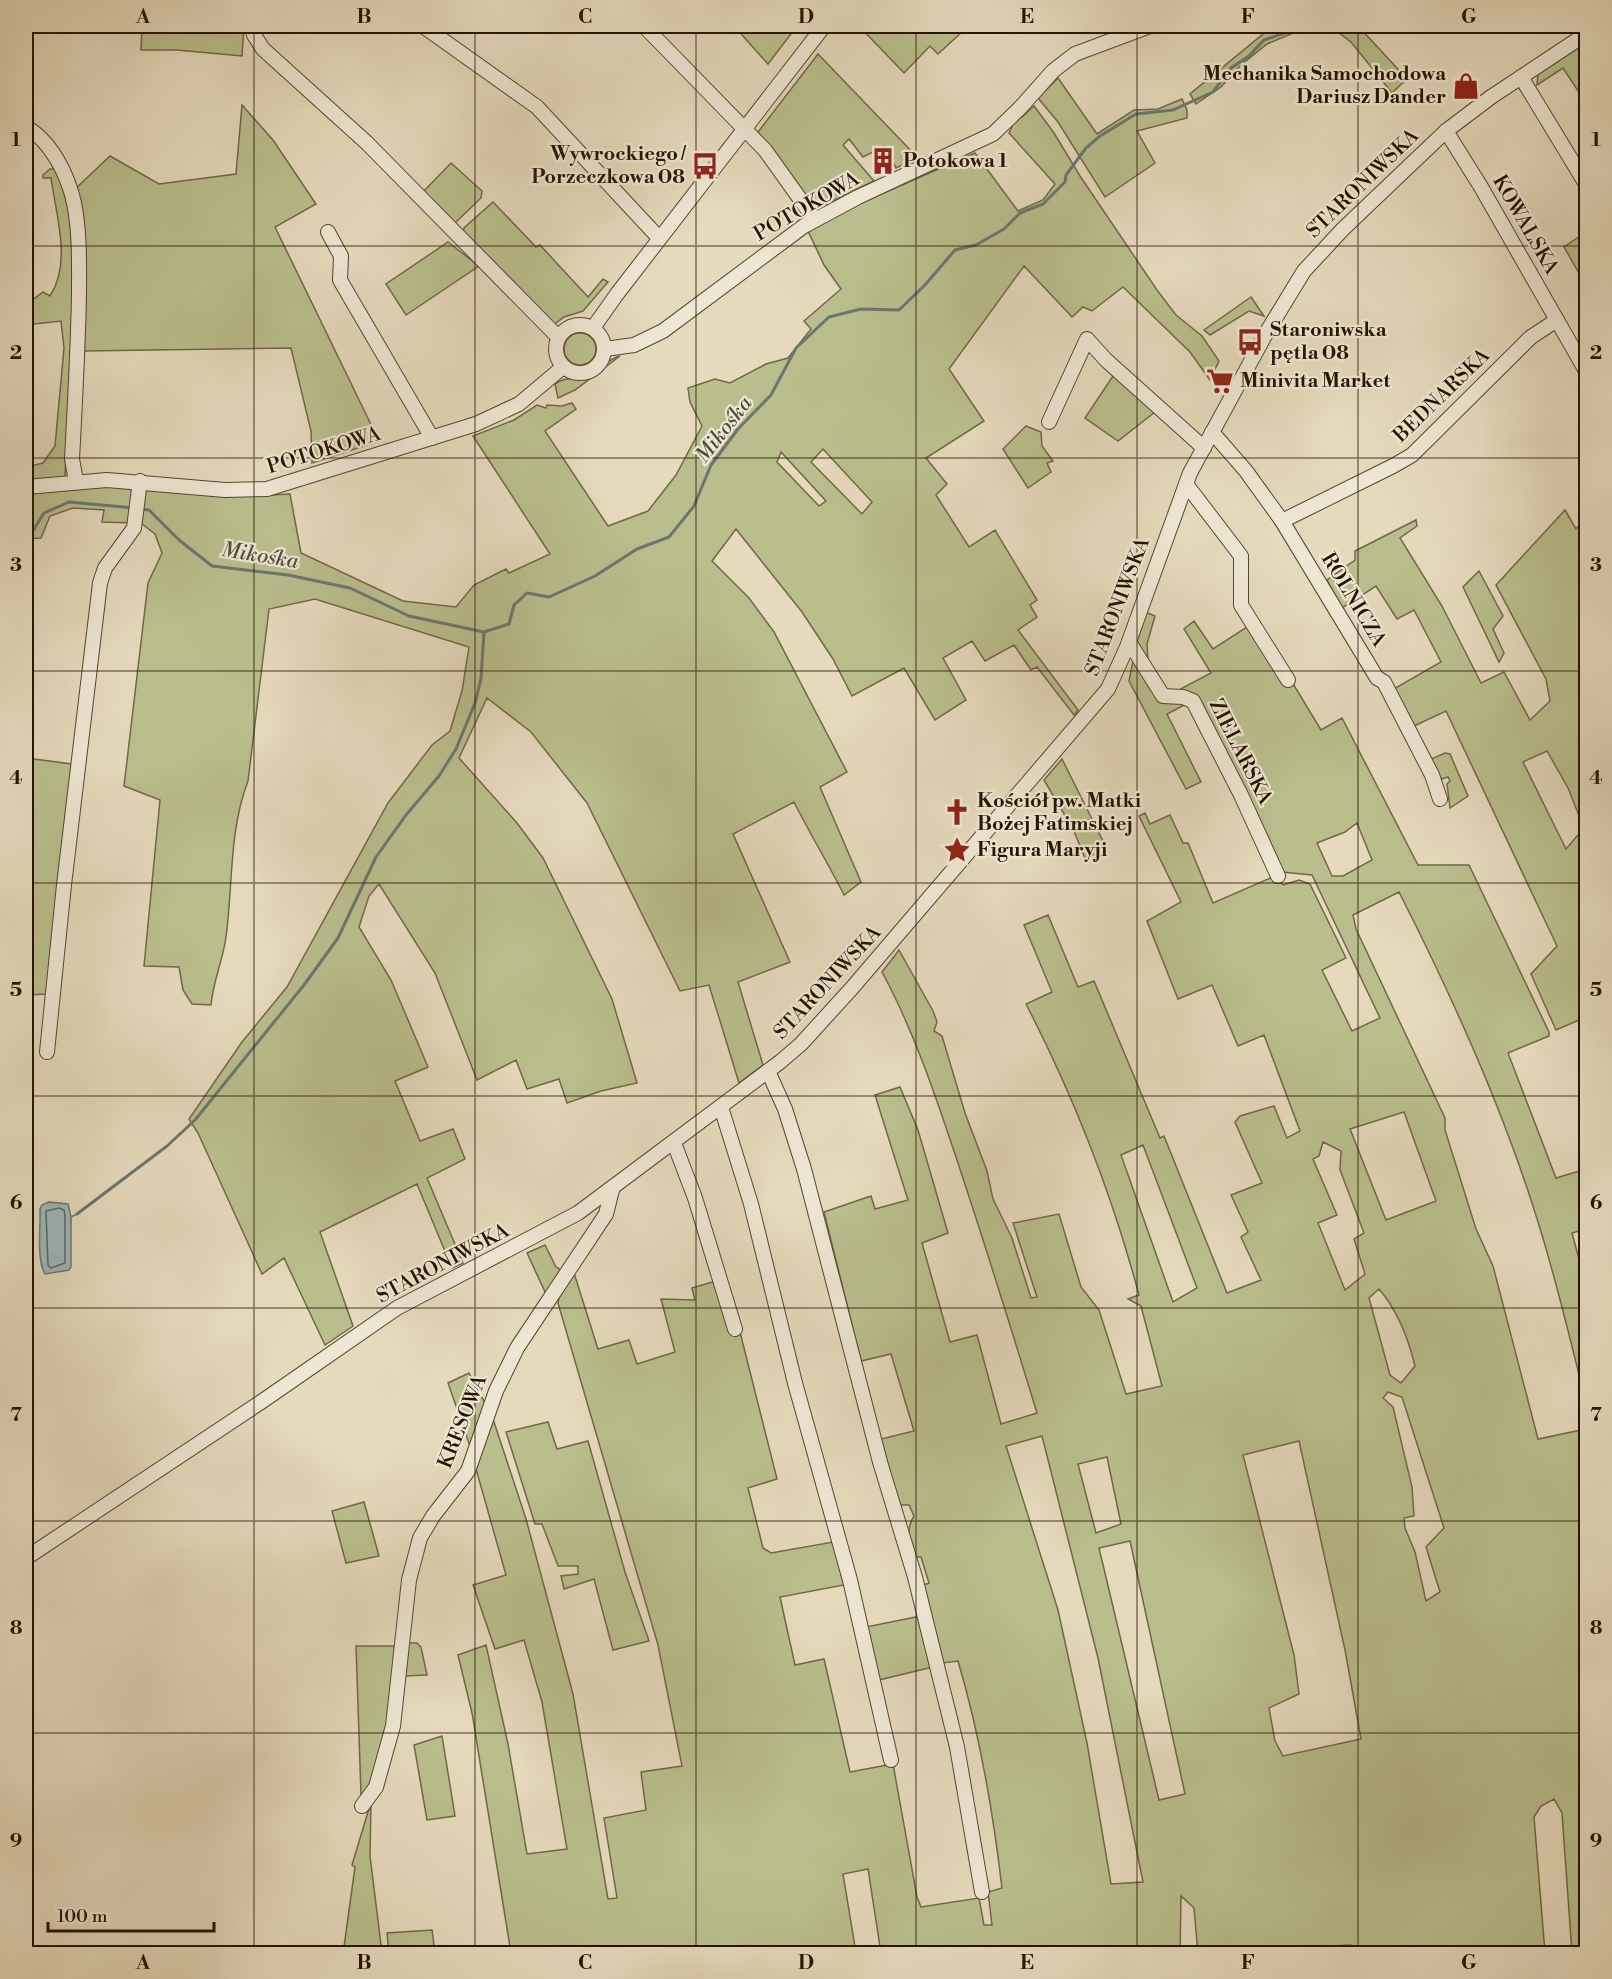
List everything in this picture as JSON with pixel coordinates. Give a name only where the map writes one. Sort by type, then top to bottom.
[{"type":"street","points":[[252,26],[254,35],[263,49],[367,143],[558,337]]},
{"type":"street","points":[[423,26],[537,107],[659,238]]},
{"type":"street","points":[[644,26],[765,150],[815,220]]},
{"type":"street","points":[[593,328],[743,128],[824,26]]},
{"type":"street","name":"POTOKOWA","points":[[605,349],[634,345],[663,331],[777,243],[815,220],[979,142],[1006,123],[1053,71],[1075,54],[1150,26]]},
{"type":"street","name":"STARONIWSKA","points":[[26,1558],[397,1308],[578,1214],[801,1044],[1108,689],[1129,642],[1186,484],[1268,330],[1304,271],[1343,229],[1446,131],[1521,77],[1587,34]]},
{"type":"street","points":[[1521,77],[1587,184]]},
{"type":"street","points":[[26,128],[45,144],[62,170],[70,189],[78,229],[78,323],[72,459],[76,481]]},
{"type":"street","name":"KOWALSKA","points":[[1446,131],[1481,187],[1587,371]]},
{"type":"street","points":[[328,232],[341,256],[340,279],[432,438]]},
{"type":"street","name":"BEDNARSKA","points":[[1281,521],[1412,455],[1532,337],[1557,320]]},
{"type":"street","points":[[578,324],[593,328],[602,337],[605,349],[601,361],[587,373],[574,373],[563,367],[556,353],[558,337],[570,326],[578,324]]},
{"type":"street","points":[[1049,422],[1087,339],[1106,360],[1204,448]]},
{"type":"street","name":"POTOKOWA","points":[[26,487],[76,481],[140,481],[225,490],[267,489],[476,424],[519,404],[563,367]]},
{"type":"street","name":"ROLNICZA","points":[[1212,432],[1246,471],[1281,521],[1377,678],[1384,682],[1423,757],[1440,799]]},
{"type":"street","points":[[47,1052],[64,885],[100,583],[105,568],[134,528],[140,481]]},
{"type":"street","points":[[1186,484],[1240,556],[1241,604],[1288,680]]},
{"type":"street","name":"ZIELARSKA","points":[[1129,642],[1162,696],[1182,697],[1193,701],[1241,795],[1278,876]]},
{"type":"street","points":[[768,1071],[785,1109],[804,1169],[880,1462],[915,1577],[957,1747],[982,1892]]},
{"type":"street","points":[[721,1107],[751,1204],[795,1383],[850,1580],[891,1760]]},
{"type":"street","points":[[674,1143],[695,1197],[735,1329]]},
{"type":"street","name":"KRESOWA","points":[[362,1806],[376,1786],[393,1726],[409,1580],[420,1538],[432,1516],[468,1471],[496,1392],[520,1342],[606,1214],[612,1190]]},
{"type":"street","points":[[578,1214],[592,1237]]},
{"type":"green space","points":[[142,26],[244,26],[242,56],[177,50],[141,50]]},
{"type":"green space","points":[[734,26],[797,26],[768,64]]},
{"type":"green space","points":[[859,26],[957,26],[963,31],[938,54],[930,46],[904,73]]},
{"type":"green space","points":[[1273,26],[1310,26],[1267,44],[1241,65],[1221,87],[1196,104],[1190,94]]},
{"type":"green space","points":[[1330,26],[1358,26],[1407,79],[1392,93],[1351,42]]},
{"type":"green space","points":[[1586,44],[1586,103],[1563,68],[1537,85],[1538,74]]},
{"type":"green space","points":[[818,54],[918,158],[896,168],[885,146],[863,157],[849,139],[843,145],[874,181],[812,211],[755,136]]},
{"type":"green space","points":[[1058,78],[1097,134],[1134,110],[1158,109],[1182,99],[1187,110],[1187,118],[1137,131],[1155,163],[1105,197],[1058,122],[1038,98]]},
{"type":"green space","points":[[242,105],[273,140],[316,204],[275,227],[379,441],[312,463],[311,431],[291,348],[83,351],[74,190],[110,156],[159,184],[236,174]]},
{"type":"green space","points":[[1034,106],[1157,290],[1176,315],[1202,336],[1219,361],[1210,380],[1190,352],[1123,287],[1092,311],[1083,307],[1072,317],[1024,266],[949,369],[984,421],[926,458],[947,484],[936,495],[969,547],[995,530],[1037,600],[1030,605],[1037,617],[1018,630],[1078,710],[1074,715],[1037,667],[1031,670],[1014,645],[985,661],[972,641],[943,658],[966,700],[935,720],[904,668],[852,696],[833,659],[802,612],[736,529],[712,561],[749,598],[774,632],[847,772],[820,787],[861,882],[844,895],[794,802],[733,834],[790,962],[738,982],[763,1065],[739,1083],[709,985],[680,991],[587,803],[531,732],[487,698],[459,758],[517,823],[543,858],[612,999],[637,1083],[601,1091],[567,1103],[559,1079],[527,1089],[516,1060],[477,1080],[435,973],[379,884],[369,896],[359,927],[391,980],[428,1067],[395,1081],[420,1141],[453,1129],[465,1159],[427,1178],[463,1263],[452,1268],[417,1184],[320,1232],[353,1326],[325,1345],[284,1258],[262,1274],[198,1133],[189,1119],[242,1042],[287,987],[388,803],[432,745],[450,731],[462,691],[469,647],[315,599],[269,609],[248,781],[235,838],[225,946],[211,1005],[192,1004],[183,990],[179,967],[144,966],[160,800],[124,786],[148,583],[162,553],[155,534],[142,524],[144,490],[253,495],[290,494],[301,553],[403,601],[456,607],[474,585],[506,569],[509,573],[550,554],[473,436],[514,420],[537,405],[546,408],[547,405],[562,406],[572,403],[576,409],[545,431],[608,526],[648,511],[676,475],[702,426],[690,402],[688,388],[715,379],[730,383],[766,364],[788,358],[811,329],[804,321],[841,289],[824,265],[808,231],[854,206],[975,153],[1018,211],[1043,200],[1055,184],[1009,133],[1016,118],[1022,117]],"holes":[[[823,449],[872,502],[862,514],[811,462]],[[781,452],[826,501],[819,506],[777,462]]]},
{"type":"green space","points":[[451,163],[482,191],[481,198],[455,223],[423,192]]},
{"type":"green space","points":[[50,169],[57,169],[72,220],[74,266],[65,477],[26,483],[26,467],[43,463],[55,446],[64,348],[61,321],[26,325],[26,305],[43,292],[50,296],[57,283],[60,269],[61,239],[51,178],[43,178],[43,175]]},
{"type":"green space","points":[[493,202],[536,247],[540,245],[588,297],[603,279],[608,282],[583,311],[564,317],[552,326],[463,234],[464,228]]},
{"type":"green space","points":[[1586,232],[1586,272],[1580,275],[1564,247]]},
{"type":"green space","points":[[448,242],[479,266],[406,315],[386,284]]},
{"type":"green space","points":[[1251,297],[1264,316],[1249,311],[1210,335],[1204,330]]},
{"type":"green space","points":[[580,333],[591,338],[596,349],[591,360],[580,365],[569,360],[564,349],[569,338]]},
{"type":"green space","points":[[620,356],[575,390],[558,398],[555,384],[587,376]]},
{"type":"green space","points":[[1115,373],[1155,412],[1118,441],[1085,418]]},
{"type":"green space","points":[[1026,426],[1041,432],[1042,446],[1053,461],[1047,463],[1051,472],[1028,488],[1003,449]]},
{"type":"green space","points":[[93,485],[134,487],[133,523],[102,522],[104,510],[73,508],[50,516],[41,538],[26,539],[26,495]]},
{"type":"green space","points":[[1565,510],[1576,529],[1586,517],[1586,1017],[1556,1030],[1531,974],[1557,946],[1446,711],[1412,727],[1392,690],[1441,662],[1414,610],[1397,619],[1376,586],[1342,608],[1327,580],[1355,560],[1355,551],[1416,520],[1417,526],[1400,538],[1442,606],[1481,683],[1504,672],[1530,720],[1550,701],[1546,679],[1496,585]],"holes":[[[1547,751],[1568,788],[1584,828],[1566,849],[1523,762]]]},
{"type":"green space","points":[[1479,571],[1503,616],[1493,629],[1504,653],[1499,662],[1463,587]]},
{"type":"green space","points":[[1145,612],[1155,616],[1147,644],[1148,659],[1141,653],[1135,640]]},
{"type":"green space","points":[[1194,621],[1213,649],[1250,625],[1292,682],[1321,730],[1342,718],[1418,865],[1469,865],[1549,1032],[1549,1036],[1508,1053],[1556,1178],[1586,1169],[1586,1229],[1572,1233],[1586,1285],[1586,1403],[1564,1313],[1524,1179],[1493,1095],[1439,972],[1399,892],[1353,915],[1356,929],[1445,1118],[1445,1130],[1476,1229],[1493,1266],[1538,1439],[1586,1429],[1586,1953],[1572,1953],[1562,1813],[1554,1799],[1541,1806],[1534,1817],[1545,1953],[1374,1954],[1362,1953],[1351,1945],[1198,1953],[1194,1908],[1181,1896],[1180,1953],[881,1953],[868,1869],[843,1874],[856,1953],[511,1953],[472,1713],[458,1655],[486,1645],[508,1744],[527,1854],[567,1849],[542,1702],[524,1640],[495,1649],[473,1585],[506,1575],[476,1469],[493,1419],[526,1519],[573,1694],[608,1899],[617,1898],[604,1818],[646,1810],[641,1772],[682,1766],[658,1645],[558,1303],[560,1293],[574,1273],[598,1349],[629,1340],[637,1364],[675,1352],[661,1299],[695,1300],[692,1288],[716,1281],[740,1332],[777,1479],[748,1488],[763,1548],[771,1553],[833,1542],[844,1585],[780,1597],[795,1665],[824,1659],[850,1772],[893,1764],[917,1897],[921,1907],[979,1898],[984,1925],[992,1925],[988,1892],[1002,1888],[990,1802],[973,1717],[958,1661],[942,1663],[921,1586],[929,1583],[921,1557],[913,1557],[909,1531],[914,1516],[909,1505],[899,1505],[881,1439],[914,1431],[891,1354],[861,1361],[824,1212],[871,1196],[875,1209],[908,1200],[875,1095],[900,1087],[918,1130],[948,1233],[922,1243],[950,1342],[977,1335],[1001,1424],[1037,1413],[934,1092],[905,1019],[882,972],[899,950],[933,1011],[937,1022],[934,1031],[942,1036],[965,1113],[987,1171],[993,1199],[1012,1238],[1031,1298],[1037,1297],[1013,1223],[1059,1214],[1081,1287],[1099,1310],[1126,1394],[1162,1386],[1141,1306],[1128,1299],[1139,1295],[1104,1183],[1076,1110],[1026,1004],[1052,992],[1024,925],[1048,915],[1078,987],[1094,981],[1160,1138],[1164,1136],[1227,1293],[1261,1280],[1241,1237],[1248,1232],[1231,1195],[1262,1183],[1235,1122],[1240,1116],[1274,1106],[1287,1138],[1300,1131],[1264,1035],[1238,1046],[1212,985],[1178,999],[1147,921],[1181,902],[1139,816],[1145,813],[1150,824],[1170,815],[1183,843],[1188,843],[1213,903],[1275,876],[1283,885],[1299,880],[1310,884],[1346,958],[1322,970],[1352,1031],[1380,1018],[1312,875],[1282,872],[1195,699],[1173,693],[1211,673],[1184,629]],"holes":[[[1357,823],[1372,860],[1343,876],[1332,876],[1317,843],[1345,832]],[[1404,1112],[1436,1201],[1386,1220],[1350,1129]],[[1323,1142],[1341,1151],[1340,1170],[1364,1233],[1354,1239],[1365,1274],[1345,1290],[1318,1223],[1337,1215],[1313,1159],[1319,1156]],[[1143,1145],[1197,1288],[1173,1302],[1121,1155]],[[1379,1289],[1392,1306],[1402,1325],[1415,1366],[1401,1383],[1390,1375],[1369,1298]],[[1388,1392],[1402,1397],[1444,1528],[1426,1547],[1440,1592],[1426,1601],[1415,1552],[1405,1528],[1404,1518],[1414,1516],[1412,1487],[1393,1407],[1383,1398]],[[1042,1436],[1098,1658],[1143,1882],[1111,1884],[1087,1743],[1058,1610],[1006,1446]],[[1299,1441],[1345,1650],[1361,1739],[1283,1756],[1275,1741],[1269,1708],[1299,1694],[1294,1655],[1243,1455]],[[1107,1457],[1121,1524],[1096,1533],[1078,1464]],[[1130,1541],[1185,1794],[1159,1800],[1099,1548]]]},
{"type":"green space","points":[[1134,656],[1164,703],[1190,702],[1167,714],[1201,782],[1186,789],[1129,681]]},
{"type":"green space","points":[[1445,753],[1450,754],[1468,796],[1450,808],[1447,784],[1450,781],[1448,777],[1442,779],[1437,776],[1429,760]]},
{"type":"green space","points":[[26,758],[72,764],[47,994],[26,995]]},
{"type":"green space","points":[[1062,759],[1107,849],[1085,858],[1073,829],[1044,780]]},
{"type":"green space","points":[[545,1245],[556,1267],[563,1271],[546,1294],[527,1253]]},
{"type":"green space","points":[[469,1373],[486,1405],[472,1452],[448,1383]]},
{"type":"green space","points":[[548,1422],[557,1449],[588,1441],[625,1572],[649,1641],[613,1650],[594,1579],[564,1589],[561,1576],[578,1574],[578,1566],[558,1566],[542,1524],[535,1524],[506,1432]]},
{"type":"green space","points":[[364,1502],[379,1556],[346,1563],[332,1511]]},
{"type":"green space","points":[[921,1616],[933,1667],[879,1680],[866,1627]]},
{"type":"green space","points":[[410,1643],[417,1643],[421,1647],[427,1675],[405,1676],[407,1647]]},
{"type":"green space","points":[[356,1646],[399,1646],[389,1724],[372,1781],[364,1799],[361,1795]]},
{"type":"green space","points":[[442,1736],[455,1816],[427,1820],[414,1745]]},
{"type":"green space","points":[[371,1802],[370,1856],[382,1953],[343,1954],[355,1867],[352,1865]]},
{"type":"green space","points":[[432,1930],[435,1953],[389,1953],[387,1933]]},
{"type":"water","points":[[49,1202],[68,1204],[71,1217],[71,1267],[69,1270],[45,1274],[40,1251],[40,1209],[42,1205]]},
{"type":"waterway","name":"Mikośka","points":[[140,509],[149,510],[179,540],[212,566],[288,575],[350,588],[409,616],[484,632],[509,624],[514,605],[527,593],[549,597],[595,576],[637,549],[669,537],[694,506],[711,465],[738,429],[771,395],[796,348],[829,317],[861,309],[899,310],[925,285],[955,250],[976,245],[1004,229],[1020,213],[1043,204],[1065,182],[1066,175],[1086,148],[1100,136],[1136,114],[1173,110],[1213,92],[1231,68],[1249,56],[1264,40],[1306,26]]},
{"type":"waterway","name":"Mikośka","points":[[26,542],[44,513],[69,502],[134,508]]},
{"type":"waterway","points":[[77,1214],[167,1146],[195,1120],[304,985],[338,938],[376,857],[406,815],[439,776],[456,749],[475,703],[481,679],[484,632]]},
{"type":"place","name":"Mechanika Samochodowa Dariusz Dander","points":[[1466,86]]},
{"type":"place","name":"Potokowa 1","points":[[883,161]]},
{"type":"place","name":"Wywrockiego / Porzeczkowa 08","points":[[705,166]]},
{"type":"place","name":"Staroniwska pętla 08","points":[[1250,342]]},
{"type":"place","name":"Minivita Market","points":[[1220,381]]},
{"type":"place","name":"Kościół pw. Matki Bożej Fatimskiej","points":[[957,812]]},
{"type":"place","name":"Figura Maryji","points":[[957,850]]}]
